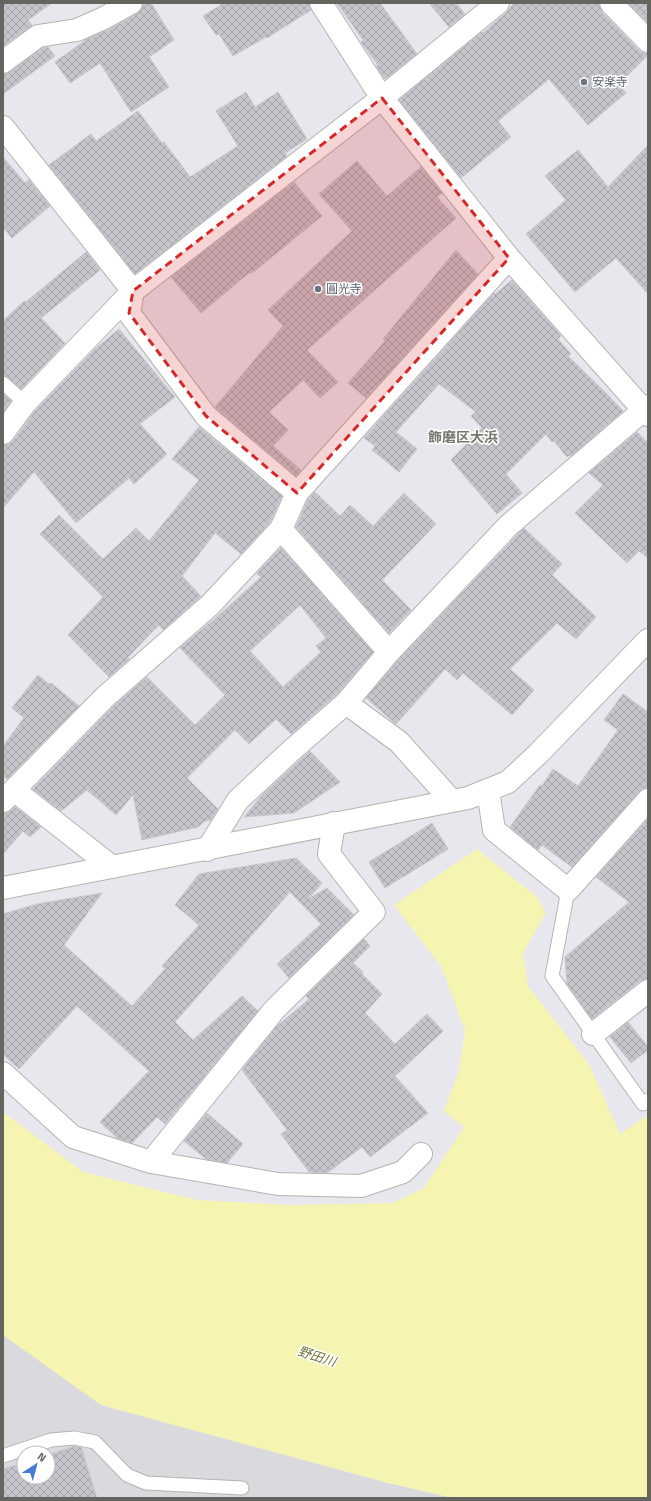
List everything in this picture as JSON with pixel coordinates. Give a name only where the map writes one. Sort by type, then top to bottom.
[{"type":"street","points":[[3,62],[38,36],[77,30],[106,9],[131,3]]},
{"type":"street","points":[[207,850],[238,800],[346,703],[389,652],[508,526],[646,410],[509,258],[382,98],[321,3]]},
{"type":"street","points":[[3,433],[25,403],[132,292],[382,98],[498,3]]},
{"type":"street","points":[[611,3],[646,36]]},
{"type":"street","points":[[3,127],[132,292],[129,313],[206,416],[297,493]]},
{"type":"street","points":[[112,867],[7,793],[105,697],[210,605],[281,529],[297,493],[509,258]]},
{"type":"street","points":[[281,529],[389,652]]},
{"type":"street","points":[[3,888],[207,850],[334,823],[468,798],[508,782],[538,754],[648,640]]},
{"type":"street","points":[[346,703],[399,742],[452,801]]},
{"type":"street","points":[[488,790],[494,830],[568,890],[648,800]]},
{"type":"street","points":[[151,1162],[275,1009],[374,912],[329,854],[334,823]]},
{"type":"street","points":[[593,1034],[648,991]]},
{"type":"street","points":[[3,1073],[73,1137],[151,1162],[278,1184],[361,1186],[403,1172],[421,1154]]},
{"type":"lane","points":[[3,383],[25,403]]},
{"type":"lane","points":[[568,890],[552,976],[643,1104],[648,1100]]},
{"type":"lane","points":[[3,1456],[51,1440],[74,1438],[95,1442],[128,1475],[146,1483],[242,1488]]},
{"type":"highlighted area","points":[[382,98],[509,258],[297,493],[206,416],[129,313],[133,291]]},
{"type":"shaded area","points":[[3,1335],[101,1405],[388,1483],[453,1498],[3,1498]]},
{"type":"water","name":"野田川","points":[[477,849],[537,897],[546,913],[523,953],[528,986],[590,1066],[620,1134],[648,1115],[648,1498],[453,1498],[388,1483],[101,1405],[3,1335],[3,1112],[83,1172],[197,1200],[290,1205],[393,1203],[424,1188],[464,1127],[444,1111],[459,1071],[465,1030],[441,966],[394,905]]},
{"type":"building","points":[[3,3],[52,3],[28,20],[32,25],[3,46]]},
{"type":"building","points":[[143,3],[151,3],[174,40],[149,57],[169,87],[131,112],[100,63],[70,83],[55,62],[87,39],[110,29],[137,14],[142,9]]},
{"type":"building","points":[[224,3],[309,3],[311,10],[267,38],[266,37],[233,56],[219,34],[216,35],[203,16]]},
{"type":"building","points":[[337,3],[380,3],[417,54],[385,79],[376,66],[378,65],[361,42],[363,40]]},
{"type":"building","points":[[429,3],[456,3],[465,14],[449,27]]},
{"type":"building","points":[[514,3],[599,3],[602,12],[639,50],[644,53],[648,53],[648,55],[619,84],[626,93],[588,125],[549,79],[498,121],[511,137],[461,178],[399,100],[482,32],[483,33],[506,13]]},
{"type":"building","points":[[628,3],[648,3],[648,23]]},
{"type":"building","points":[[48,47],[55,56],[3,94],[3,74],[10,72],[43,48]]},
{"type":"building","points":[[246,92],[255,107],[278,92],[307,139],[285,153],[287,156],[135,274],[49,165],[91,134],[96,141],[138,111],[162,143],[164,142],[190,177],[238,146],[216,111]]},
{"type":"building","points":[[648,145],[648,294],[616,258],[575,292],[526,234],[566,200],[545,176],[578,150],[608,187]]},
{"type":"building","points":[[3,157],[25,183],[29,180],[50,206],[12,238],[3,227]]},
{"type":"building","points":[[357,161],[387,196],[421,167],[442,193],[437,197],[456,218],[307,350],[338,382],[320,398],[303,380],[269,412],[288,430],[273,446],[301,470],[296,476],[215,407],[283,326],[268,310],[352,231],[319,194]]},
{"type":"building","points":[[294,182],[322,216],[251,274],[250,272],[201,313],[171,277]]},
{"type":"building","points":[[456,250],[478,274],[366,398],[348,383],[385,341],[383,339]]},
{"type":"building","points":[[86,252],[100,270],[41,318],[65,343],[21,389],[8,377],[3,375],[3,321],[24,301],[26,302]]},
{"type":"building","points":[[512,280],[561,336],[558,339],[571,354],[568,356],[623,411],[571,456],[570,455],[567,457],[546,434],[506,474],[522,493],[497,514],[451,460],[482,428],[471,416],[476,412],[439,384],[396,432],[417,449],[399,472],[372,450],[375,446],[364,438],[494,293],[495,294]]},
{"type":"building","points":[[119,329],[175,397],[140,424],[167,454],[134,484],[129,478],[76,523],[34,472],[3,508],[3,445],[13,441],[35,411],[94,350]]},
{"type":"building","points":[[3,394],[11,401],[3,412]]},
{"type":"building","points":[[199,427],[282,496],[270,522],[241,554],[215,533],[182,576],[201,596],[163,630],[159,625],[128,657],[129,659],[109,677],[68,635],[103,597],[40,534],[59,515],[103,559],[136,528],[149,541],[199,480],[172,459]]},
{"type":"building","points":[[637,432],[648,443],[648,558],[639,551],[627,563],[575,513],[603,485],[589,473]]},
{"type":"building","points":[[315,492],[340,516],[350,505],[373,526],[404,493],[436,524],[382,580],[411,610],[389,633],[296,527],[308,500]]},
{"type":"building","points":[[524,528],[562,564],[552,575],[596,617],[576,639],[557,623],[510,669],[534,690],[512,715],[463,673],[457,680],[445,669],[396,724],[366,698],[398,660]]},
{"type":"building","points":[[281,548],[373,652],[337,694],[291,734],[276,719],[249,744],[235,730],[187,778],[218,809],[211,820],[205,821],[198,827],[142,840],[133,795],[116,815],[87,790],[61,811],[33,789],[115,705],[147,677],[195,725],[225,695],[180,648],[261,577],[257,574]],"holes":[[[300,605],[326,638],[316,646],[321,652],[283,687],[250,651]]]},
{"type":"building","points":[[38,675],[49,684],[51,683],[79,706],[7,779],[3,776],[3,746],[24,718],[12,708]]},
{"type":"building","points":[[623,694],[648,712],[648,788],[644,788],[639,792],[572,867],[542,845],[538,850],[510,827],[540,785],[542,786],[553,769],[578,786],[618,730],[604,720]]},
{"type":"building","points":[[310,751],[340,782],[294,813],[244,817],[262,795]]},
{"type":"building","points":[[15,807],[41,827],[30,837],[23,831],[3,854],[3,813],[7,813]]},
{"type":"building","points":[[648,819],[648,979],[640,981],[592,1019],[567,984],[565,957],[629,902],[596,877]]},
{"type":"building","points":[[432,823],[448,849],[385,888],[369,862]]},
{"type":"building","points":[[296,858],[322,883],[308,899],[327,888],[354,915],[289,978],[277,964],[321,924],[290,892],[175,1022],[193,1040],[242,996],[258,1011],[165,1124],[157,1117],[132,1143],[117,1138],[100,1122],[149,1071],[77,1006],[19,1069],[3,1054],[3,914],[37,904],[102,893],[64,945],[132,1006],[165,969],[162,966],[199,925],[175,905],[199,874]]},
{"type":"building","points":[[364,939],[370,946],[353,963],[382,994],[365,1013],[395,1044],[427,1014],[443,1031],[395,1076],[428,1113],[370,1157],[362,1147],[327,1173],[309,1172],[281,1134],[287,1130],[242,1070],[276,1027],[309,999],[306,996]]},
{"type":"building","points":[[628,1022],[648,1047],[648,1050],[631,1063],[610,1037]]},
{"type":"building","points":[[207,1113],[243,1144],[227,1163],[206,1159],[184,1141]]},
{"type":"building","points":[[75,1446],[81,1447],[97,1498],[3,1498],[3,1469],[16,1465],[16,1485],[56,1485],[56,1452]]},
{"type":"place","name":"安楽寺","points":[[584,82]]},
{"type":"place","name":"圓光寺","points":[[318,289]]},
{"type":"district","name":"飾磨区大浜","points":[[463,437]]}]
